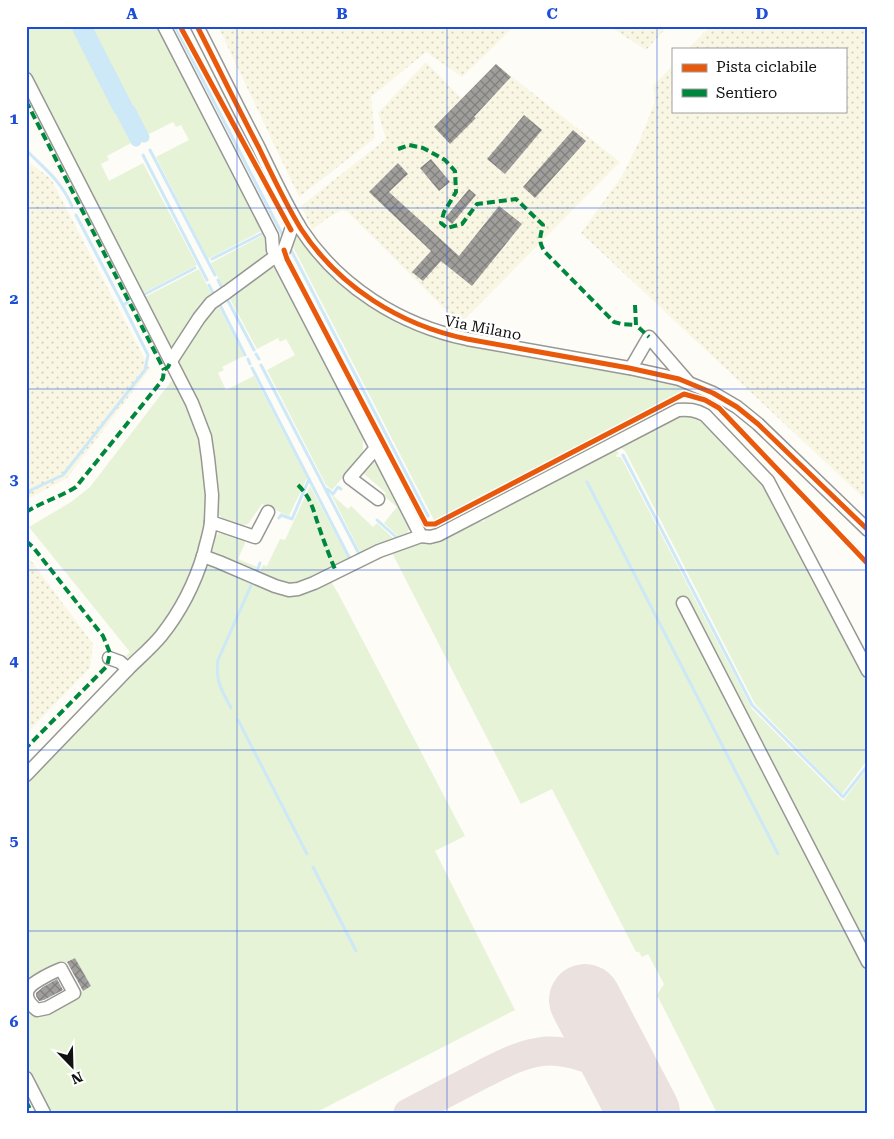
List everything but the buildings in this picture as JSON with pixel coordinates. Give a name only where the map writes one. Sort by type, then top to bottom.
[{"type":"street","points":[[164,26],[272,236],[273,250],[276,256],[421,536]]},
{"type":"street","name":"Via Milano","points":[[197,26],[298,224],[320,254],[349,283],[382,307],[409,321],[438,332],[467,339],[631,368],[688,382],[721,398],[751,418],[868,530]]},
{"type":"street","points":[[26,78],[192,403],[204,438],[212,494],[210,528],[202,556],[192,585],[174,618],[161,636],[26,775]]},
{"type":"street","points":[[171,361],[198,318],[211,302],[284,250],[291,230],[298,224]]},
{"type":"street","points":[[631,368],[648,337],[688,382]]},
{"type":"street","points":[[202,556],[276,586],[289,590],[298,589],[314,584],[379,551],[421,536],[430,537],[438,534],[678,410],[697,410],[705,415],[768,481],[868,671]]},
{"type":"street","points":[[376,448],[350,478],[378,499]]},
{"type":"street","points":[[210,522],[255,537],[268,512]]},
{"type":"street","points":[[683,603],[868,962]]},
{"type":"street","points":[[109,658],[120,662],[128,669]]},
{"type":"street","points":[[26,1078],[44,1113]]},
{"type":"shaded area","points":[[218,26],[515,26],[462,77],[426,52],[371,97],[375,138],[299,197]]},
{"type":"shaded area","points":[[609,26],[668,26],[646,50]]},
{"type":"shaded area","points":[[710,26],[868,26],[868,502],[581,233],[622,176],[640,140],[655,101],[653,86],[672,66],[672,112],[846,112],[846,48],[689,48]]},
{"type":"shaded area","points":[[426,62],[462,99],[496,64],[620,162],[460,324],[348,212],[342,210],[312,230],[301,206],[386,139],[378,113]]},
{"type":"shaded area","points":[[26,160],[51,179],[150,369],[67,478],[26,500]]},
{"type":"shaded area","points":[[26,557],[29,558],[93,644],[90,668],[26,734]]},
{"type":"green space","points":[[26,26],[73,26],[133,142],[107,156],[109,160],[101,164],[109,181],[143,163],[197,265],[141,294],[26,73]]},
{"type":"green space","points":[[88,26],[160,26],[265,229],[208,259],[156,157],[189,140],[181,125],[176,127],[173,122],[145,136]]},
{"type":"green space","points":[[267,233],[267,257],[224,290],[211,263]]},
{"type":"green space","points":[[301,234],[390,316],[675,383],[686,389],[684,393],[441,520],[434,520],[292,245],[294,235]]},
{"type":"green space","points":[[268,267],[277,269],[363,435],[361,456],[332,490],[326,485],[267,370],[295,355],[286,339],[280,342],[278,338],[257,349],[229,297]]},
{"type":"green space","points":[[199,269],[213,297],[172,350],[143,298]]},
{"type":"green space","points":[[217,303],[244,356],[222,367],[224,370],[218,373],[226,390],[254,376],[307,478],[289,516],[262,504],[248,524],[240,526],[224,521],[217,512],[215,487],[177,362]]},
{"type":"green space","points":[[173,379],[192,412],[206,459],[208,518],[190,580],[161,629],[132,661],[126,656],[130,652],[29,527],[71,502],[90,487]]},
{"type":"green space","points":[[688,413],[707,423],[765,485],[868,680],[868,759],[842,794],[755,704],[625,451],[618,446],[675,416]]},
{"type":"green space","points":[[611,449],[619,453],[616,455],[617,457],[621,457],[752,709],[843,801],[868,768],[868,955],[816,871],[868,974],[868,1113],[717,1113],[657,995],[664,984],[648,954],[642,957],[639,952],[636,952],[552,789],[521,804],[390,549],[423,544],[478,516],[482,522],[485,520],[483,515]]},
{"type":"green space","points":[[372,461],[378,464],[409,523],[409,529],[407,534],[359,556],[356,554],[360,552],[331,494],[348,509],[351,506],[373,527],[377,523],[394,539],[397,535],[384,523],[397,507],[384,496],[386,493],[363,473]]},
{"type":"green space","points":[[310,486],[350,561],[310,582],[290,586],[258,576],[263,565],[267,566],[280,539],[285,540]]},
{"type":"green space","points":[[228,533],[245,540],[238,559],[257,567],[254,573],[212,553],[209,547],[212,537]]},
{"type":"green space","points":[[217,565],[271,587],[330,580],[465,836],[435,851],[515,1010],[315,1113],[49,1113],[26,1069],[26,1011],[32,1012],[37,1017],[91,986],[75,958],[43,974],[26,986],[26,781],[156,648],[205,568]]},
{"type":"waterway","points":[[86,26],[105,63]]},
{"type":"waterway","points":[[175,26],[283,236]]},
{"type":"waterway","points":[[78,29],[97,67]]},
{"type":"waterway","points":[[107,67],[127,106]]},
{"type":"waterway","points":[[99,71],[119,110]]},
{"type":"waterway","points":[[130,110],[144,137]]},
{"type":"waterway","points":[[122,114],[136,141]]},
{"type":"waterway","points":[[26,150],[58,182],[72,206]]},
{"type":"waterway","points":[[150,150],[215,275]]},
{"type":"waterway","points":[[143,155],[207,280]]},
{"type":"waterway","points":[[76,215],[123,305],[128,302]]},
{"type":"waterway","points":[[212,259],[265,232]]},
{"type":"waterway","points":[[290,248],[428,516]]},
{"type":"waterway","points":[[143,295],[195,268]]},
{"type":"waterway","points":[[218,280],[223,290]]},
{"type":"waterway","points":[[209,285],[214,295]]},
{"type":"waterway","points":[[227,299],[254,350]]},
{"type":"waterway","points":[[219,303],[245,355]]},
{"type":"waterway","points":[[26,496],[31,490],[63,475],[145,370],[148,355],[123,305]]},
{"type":"waterway","points":[[256,354],[259,359]]},
{"type":"waterway","points":[[248,359],[250,364]]},
{"type":"waterway","points":[[261,365],[358,552]]},
{"type":"waterway","points":[[252,368],[349,557]]},
{"type":"waterway","points":[[623,455],[752,705],[843,797],[868,765]]},
{"type":"waterway","points":[[279,518],[281,515],[292,519],[309,479]]},
{"type":"waterway","points":[[587,482],[778,854]]},
{"type":"waterway","points":[[327,489],[333,494],[338,487],[341,489]]},
{"type":"waterway","points":[[377,520],[396,537]]},
{"type":"waterway","points":[[256,574],[260,563]]},
{"type":"waterway","points":[[231,708],[218,680],[218,660],[253,581]]},
{"type":"waterway","points":[[238,720],[307,854]]},
{"type":"waterway","points":[[313,867],[356,951]]},
{"type":"taxiway","points":[[408,1113],[510,1061],[524,1055],[545,1051],[568,1053],[583,1057],[602,1066],[614,1076],[641,1107]]},
{"type":"runway","points":[[585,1000],[644,1113]]},
{"type":"marked path","points":[[26,101],[164,370]]},
{"type":"marked path","points":[[398,149],[409,145],[423,148],[445,160],[455,171],[456,192],[444,212],[441,223],[447,228],[462,224],[477,204],[516,199],[543,225],[540,239],[545,252],[614,322],[636,325]]},
{"type":"marked path","points":[[635,305],[636,325],[649,337]]},
{"type":"marked path","points":[[26,512],[76,487],[160,383],[164,370],[171,361]]},
{"type":"marked path","points":[[298,485],[312,505],[336,572]]},
{"type":"marked path","points":[[26,541],[33,547],[103,636],[110,653],[107,666],[26,748]]},
{"type":"marked path","points":[[26,1101],[32,1113]]},
{"type":"cycle path","points":[[180,26],[291,230]]},
{"type":"cycle path","points":[[197,26],[301,229],[316,250],[353,286],[395,313],[442,333],[679,379],[713,393],[737,407],[758,424],[868,530]]},
{"type":"cycle path","points":[[284,250],[426,524],[435,524],[684,394],[705,400],[719,408],[868,564]]}]
